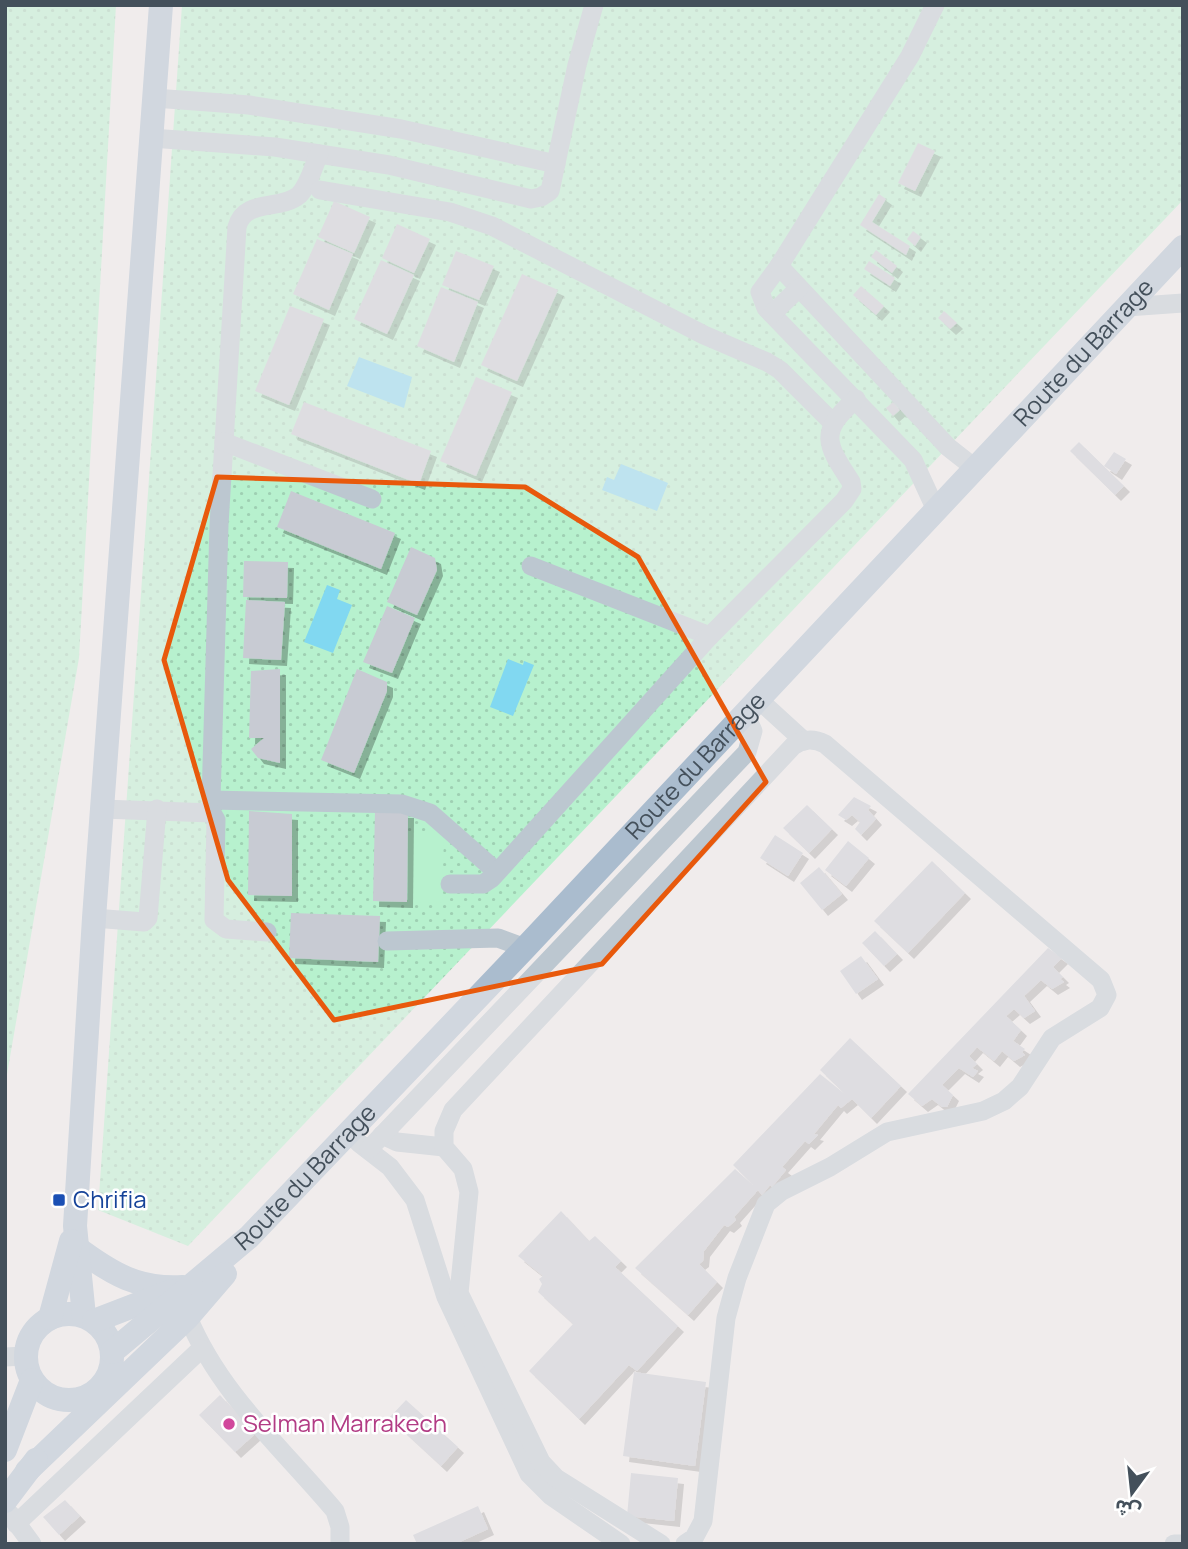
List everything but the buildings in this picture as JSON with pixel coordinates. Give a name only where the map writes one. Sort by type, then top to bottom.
[{"type":"main road","points":[[89,1319],[76,1237],[94,918],[161,5]]},
{"type":"main road","name":"Route du Barrage","points":[[112,1352],[192,1282],[233,1252],[525,948],[1183,247]]},
{"type":"main road","points":[[76,1237],[127,1281],[150,1287],[192,1282]]},
{"type":"main road","points":[[50,1318],[76,1237]]},
{"type":"main road","points":[[27,1471],[188,1317],[228,1269],[233,1252]]},
{"type":"main road","name":"Route du Barrage","points":[[89,1319],[192,1282]]},
{"type":"main road","points":[[5,1501],[79,1399],[101,1386],[108,1375],[112,1352],[103,1329],[89,1319],[72,1314],[50,1318],[32,1333],[15,1357],[32,1380],[52,1397],[79,1399]]},
{"type":"main road","points":[[5,1450],[32,1380]]},
{"type":"street","points":[[152,138],[275,148],[389,165],[531,199],[541,197],[550,191],[577,65],[594,5]]},
{"type":"street","points":[[935,5],[910,56],[760,292],[761,300],[772,314],[913,460],[936,510]]},
{"type":"street","points":[[154,98],[249,105],[401,129],[556,164]]},
{"type":"street","points":[[319,155],[298,196],[282,204],[255,208],[239,220],[224,442],[212,800],[402,804],[430,813],[497,872]]},
{"type":"street","points":[[320,190],[450,212],[480,221],[704,335],[767,362],[780,370],[833,423]]},
{"type":"street","points":[[779,266],[948,447],[976,469]]},
{"type":"street","points":[[772,314],[799,288]]},
{"type":"street","points":[[1127,307],[1183,303]]},
{"type":"street","points":[[450,884],[483,884],[497,872],[710,636],[850,494],[851,482],[828,446],[833,423],[856,399]]},
{"type":"street","points":[[224,442],[372,499]]},
{"type":"street","points":[[531,566],[710,636]]},
{"type":"street","points":[[685,1544],[694,1538],[703,1521],[729,1304],[766,1204],[782,1191],[831,1167],[887,1132],[983,1111],[1004,1101],[1020,1087],[1052,1038],[1100,1008],[1107,995],[1101,980],[825,744],[804,741],[752,706]]},
{"type":"street","points":[[376,1142],[747,752],[753,731],[752,706]]},
{"type":"street","points":[[661,1544],[556,1478],[541,1462],[459,1293],[469,1192],[463,1170],[444,1147],[445,1124],[453,1110],[793,746],[804,741]]},
{"type":"street","points":[[102,809],[212,813],[216,820],[214,920],[226,929],[267,932]]},
{"type":"street","points":[[94,918],[144,922],[148,918],[157,809]]},
{"type":"street","points":[[387,941],[498,938],[525,948]]},
{"type":"street","points":[[346,1134],[376,1142],[444,1147]]},
{"type":"street","points":[[376,1142],[415,1200],[446,1297],[529,1474],[551,1496],[621,1544]]},
{"type":"street","points":[[188,1317],[201,1349],[219,1377],[335,1511],[340,1527],[340,1544]]},
{"type":"street","points":[[32,1544],[11,1516],[201,1349]]},
{"type":"street","points":[[1174,1544],[1183,1544]]},
{"type":"highlighted area","points":[[217,477],[525,487],[638,557],[766,782],[602,964],[334,1020],[228,880],[164,660]]},
{"type":"green space","points":[[5,5],[116,5],[79,658],[5,1086]]},
{"type":"green space","points":[[182,5],[1183,5],[1183,200],[188,1246],[98,1210]]},
{"type":"green space","points":[[408,834],[444,834],[442,903],[407,902]]},
{"type":"water","points":[[359,357],[412,377],[404,408],[347,386]]},
{"type":"water","points":[[621,464],[668,483],[657,511],[602,490],[607,477],[614,480]]},
{"type":"water","points":[[327,585],[340,590],[337,599],[352,605],[333,653],[304,642]]},
{"type":"water","points":[[508,659],[523,665],[524,661],[534,665],[513,716],[490,707]]},
{"type":"place","name":"Chrifia","points":[[59,1200]]},
{"type":"place","name":"Selman Marrakech","points":[[229,1424]]}]
